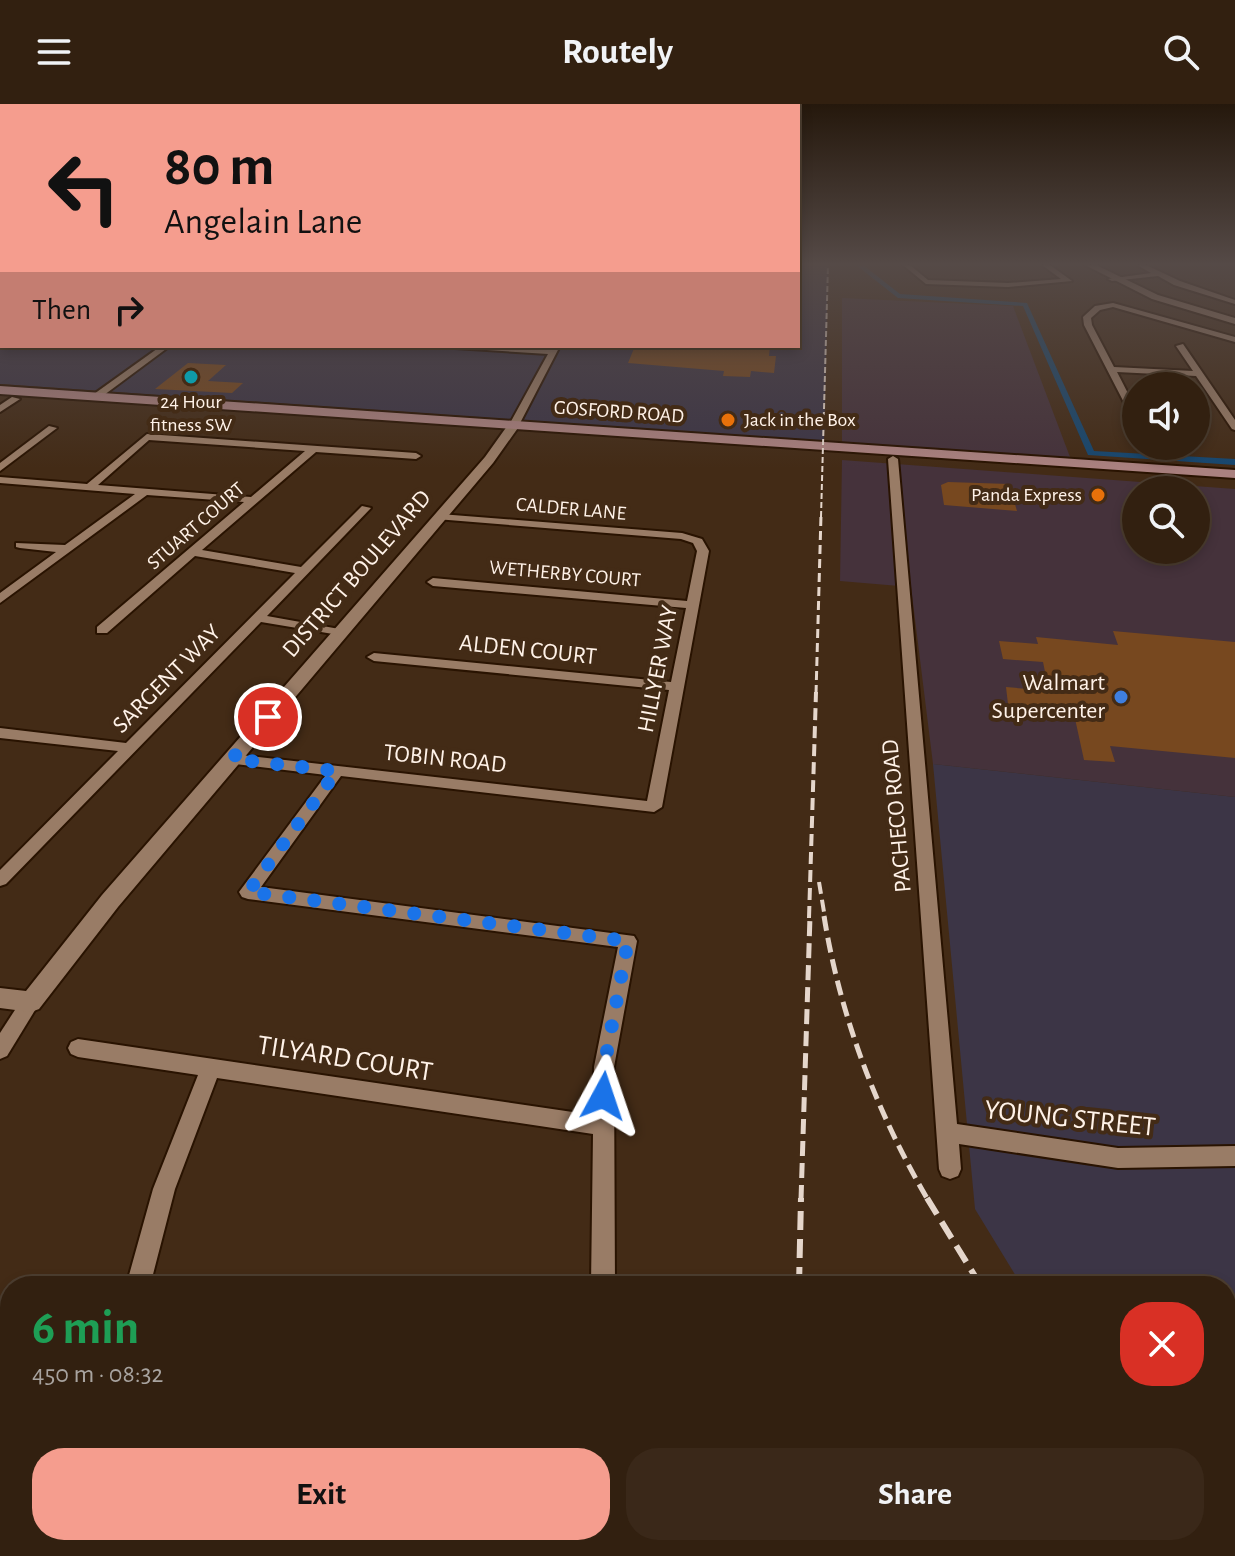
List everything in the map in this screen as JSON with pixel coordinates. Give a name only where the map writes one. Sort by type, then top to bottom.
[{"type":"main road","name":"GOSFORD ROAD","points":[[0,390],[319,412],[512,428],[601,439],[624,436],[830,454],[894,455]]},
{"type":"main road","points":[[20,399],[97,396]]},
{"type":"main road","name":"GOSFORD ROAD","points":[[0,398],[687,440]]},
{"type":"main road","points":[[206,411],[319,412]]},
{"type":"main road","points":[[687,440],[748,445],[766,442],[1235,482]]},
{"type":"main road","points":[[894,455],[969,456],[1235,474]]},
{"type":"street","points":[[1092,333],[1122,392]]},
{"type":"street","points":[[1208,333],[1235,340]]},
{"type":"street","points":[[1219,336],[1225,333]]},
{"type":"street","points":[[1180,346],[1198,372]]},
{"type":"street","points":[[97,396],[163,348]]},
{"type":"street","points":[[521,348],[554,349]]},
{"type":"street","name":"DISTRICT BOULEVARD","points":[[0,1050],[31,1002],[110,901],[440,517],[512,428],[554,349]]},
{"type":"street","points":[[1110,369],[1163,372]]},
{"type":"street","points":[[1210,390],[1235,427]]},
{"type":"street","points":[[0,409],[20,399]]},
{"type":"street","points":[[0,468],[52,428]]},
{"type":"street","points":[[89,487],[147,437],[416,456]]},
{"type":"street","name":"STUART COURT","points":[[102,630],[313,449]]},
{"type":"street","name":"PACHECO ROAD","points":[[894,455],[950,1169]]},
{"type":"street","points":[[0,480],[254,500]]},
{"type":"street","points":[[0,599],[145,491]]},
{"type":"street","name":"SARGENT WAY","points":[[0,880],[366,508]]},
{"type":"street","name":"CALDER LANE","points":[[440,517],[682,536],[698,541]]},
{"type":"street","name":"HILLYER WAY","points":[[654,807],[703,551],[698,541]]},
{"type":"street","points":[[20,545],[67,549]]},
{"type":"street","points":[[193,552],[305,571]]},
{"type":"street","name":"WETHERBY COURT","points":[[433,582],[693,605]]},
{"type":"street","points":[[258,618],[340,633]]},
{"type":"street","name":"ALDEN COURT","points":[[374,657],[677,687]]},
{"type":"street","points":[[0,733],[130,748]]},
{"type":"street","name":"TOBIN ROAD","points":[[232,759],[654,807]]},
{"type":"street","points":[[337,771],[248,892],[628,941],[604,1067],[603,1276]]},
{"type":"street","points":[[0,998],[31,1002]]},
{"type":"street","name":"TILYARD COURT","points":[[78,1048],[603,1126]]},
{"type":"street","points":[[141,1276],[164,1189],[211,1067]]},
{"type":"street","name":"YOUNG STREET","points":[[947,1132],[1118,1158],[1235,1156]]},
{"type":"shaded area","points":[[800,333],[826,333],[824,441],[0,384],[0,348],[800,348]]},
{"type":"shaded area","points":[[842,333],[1023,333],[1070,457],[842,446]]},
{"type":"shaded area","points":[[842,460],[1122,481],[1122,564],[1210,564],[1210,487],[1235,489],[1235,797],[933,764],[911,587],[840,581]]},
{"type":"shaded area","points":[[933,764],[1235,797],[1235,1276],[1016,1276],[975,1209]]},
{"type":"building","points":[[634,348],[770,348],[769,356],[776,356],[774,373],[751,371],[750,377],[723,376],[724,371],[628,363]]},
{"type":"building","name":"24 Hour fitness SW","points":[[188,363],[226,365],[208,381],[243,383],[232,393],[155,389]]},
{"type":"building","points":[[948,482],[1009,484],[1017,511],[944,505],[941,485]]},
{"type":"building","name":"Walmart Supercenter","points":[[1113,631],[1235,642],[1235,758],[1110,746],[1115,762],[1084,760],[1074,714],[1055,712],[1054,708],[1008,704],[1006,687],[1049,691],[1043,662],[1003,659],[999,641],[1038,644],[1036,637],[1118,645]]},
{"type":"waterway","points":[[1038,333],[1091,453],[1235,462]]},
{"type":"railway","points":[[821,517],[826,333]]},
{"type":"railway","points":[[816,694],[821,515]]},
{"type":"railway","points":[[809,918],[816,692]]},
{"type":"railway","points":[[819,882],[825,918]]},
{"type":"railway","points":[[801,1200],[810,916]]},
{"type":"railway","points":[[824,916],[840,990],[863,1063],[892,1133],[928,1200]]},
{"type":"railway","points":[[799,1276],[801,1198]]},
{"type":"railway","points":[[927,1198],[975,1276]]},
{"type":"place","name":"24 Hour fitness SW","points":[[191,377]]},
{"type":"place","name":"Jack in the Box","points":[[728,420]]},
{"type":"place","name":"Panda Express","points":[[1098,495]]},
{"type":"place","name":"Walmart Supercenter","points":[[1121,697]]},
{"type":"route","points":[[268,717],[232,759],[337,771],[248,892],[628,941],[604,1067],[603,1096]]}]
